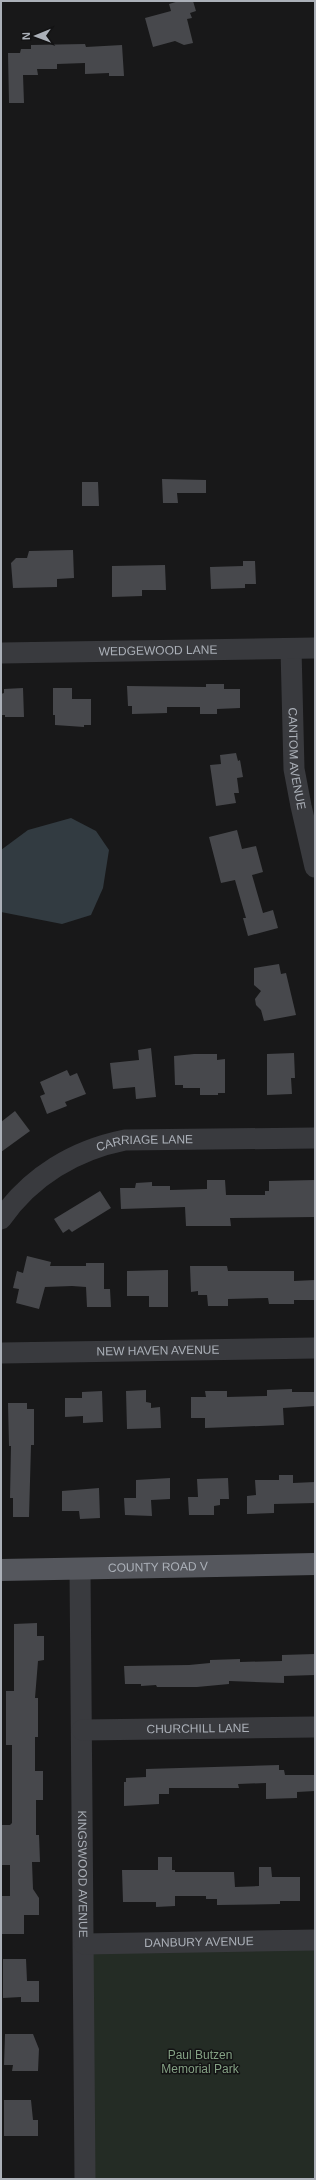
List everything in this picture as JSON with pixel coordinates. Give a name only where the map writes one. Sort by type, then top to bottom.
[{"type":"main road","name":"COUNTY ROAD V","points":[[1,1570],[315,1564]]},
{"type":"street","name":"WEDGEWOOD LANE","points":[[1,653],[315,648]]},
{"type":"street","name":"CANTOM AVENUE","points":[[291,649],[294,768],[315,867]]},
{"type":"street","name":"CARRIAGE LANE","points":[[1,1219],[24,1192],[49,1171],[71,1158],[102,1145],[125,1140],[315,1138]]},
{"type":"street","name":"NEW HAVEN AVENUE","points":[[1,1353],[315,1348]]},
{"type":"street","name":"KINGSWOOD AVENUE","points":[[80,1569],[85,2179]]},
{"type":"street","name":"CHURCHILL LANE","points":[[82,1730],[315,1726]]},
{"type":"street","name":"DANBURY AVENUE","points":[[84,1944],[315,1940]]},
{"type":"green space","name":"Paul Butzen Memorial Park","points":[[315,1940],[315,2179],[85,2179],[84,1944]]},
{"type":"shaded area","points":[[71,818],[96,831],[109,850],[103,888],[91,915],[62,924],[1,912],[1,850],[28,830]]},
{"type":"building","points":[[179,1],[193,1],[196,11],[190,13],[192,18],[187,19],[193,43],[184,45],[175,41],[153,47],[145,18],[171,11],[169,4]]},
{"type":"building","points":[[85,44],[86,47],[122,45],[124,76],[109,76],[109,73],[85,74],[85,63],[57,64],[57,69],[37,69],[38,75],[23,75],[24,103],[9,103],[8,53],[20,53],[21,49],[31,49],[31,45]]},
{"type":"building","points":[[162,479],[206,480],[206,493],[177,493],[178,503],[163,503]]},
{"type":"building","points":[[82,482],[98,482],[99,506],[82,506]]},
{"type":"building","points":[[73,550],[74,578],[57,579],[57,587],[13,588],[11,563],[16,558],[27,558],[29,551]]},
{"type":"building","points":[[243,561],[255,561],[256,584],[245,584],[245,588],[211,589],[210,567],[243,566]]},
{"type":"building","points":[[165,565],[166,590],[142,590],[142,596],[112,597],[112,566]]},
{"type":"building","points":[[206,684],[224,684],[224,689],[240,689],[240,708],[217,709],[217,714],[200,714],[200,707],[167,707],[167,713],[132,714],[132,706],[128,706],[127,686],[206,687]]},
{"type":"building","points":[[23,688],[24,717],[5,717],[5,715],[1,715],[1,694],[4,693],[4,689]]},
{"type":"building","points":[[53,688],[72,688],[72,699],[91,699],[91,725],[84,725],[84,727],[55,725],[55,715],[53,715]]},
{"type":"building","points":[[236,753],[238,761],[240,760],[243,777],[237,778],[239,793],[234,793],[236,803],[216,806],[210,765],[221,764],[220,755]]},
{"type":"building","points":[[237,830],[242,849],[256,846],[263,872],[252,875],[263,913],[273,910],[278,928],[248,936],[243,918],[246,918],[235,880],[221,883],[209,837]]},
{"type":"building","points":[[279,964],[281,974],[286,973],[296,1015],[264,1021],[261,1010],[256,1005],[255,999],[261,991],[254,985],[254,968]]},
{"type":"building","points":[[151,1048],[156,1097],[136,1099],[135,1087],[113,1089],[110,1063],[139,1060],[138,1050]]},
{"type":"building","points":[[294,1053],[295,1078],[291,1078],[292,1094],[267,1095],[267,1054]]},
{"type":"building","points":[[217,1054],[217,1060],[225,1059],[225,1093],[218,1093],[218,1095],[200,1095],[200,1088],[183,1088],[183,1085],[175,1085],[174,1056]]},
{"type":"building","points":[[67,1070],[70,1076],[77,1073],[86,1094],[65,1102],[67,1106],[47,1114],[40,1096],[45,1094],[40,1082]]},
{"type":"building","points":[[15,1111],[30,1131],[1,1152],[1,1122]]},
{"type":"building","points":[[207,1180],[225,1180],[226,1195],[265,1195],[265,1191],[269,1191],[269,1181],[315,1180],[315,1217],[230,1218],[231,1226],[186,1226],[185,1207],[121,1209],[120,1188],[135,1188],[136,1183],[152,1182],[152,1186],[170,1186],[170,1190],[207,1189]]},
{"type":"building","points":[[100,1191],[111,1208],[72,1232],[69,1229],[63,1233],[54,1219]]},
{"type":"building","points":[[27,1256],[51,1262],[50,1266],[86,1266],[86,1263],[104,1263],[104,1289],[110,1289],[111,1307],[87,1307],[86,1287],[72,1286],[45,1287],[39,1309],[16,1303],[19,1289],[13,1288],[17,1271],[23,1273]]},
{"type":"building","points":[[190,1266],[227,1266],[228,1271],[294,1271],[294,1281],[315,1280],[315,1300],[294,1300],[294,1304],[269,1304],[268,1298],[228,1299],[228,1306],[208,1306],[207,1295],[198,1295],[198,1291],[191,1292]]},
{"type":"building","points":[[168,1270],[168,1307],[149,1307],[149,1296],[127,1296],[127,1271]]},
{"type":"building","points":[[292,1389],[292,1392],[315,1392],[315,1406],[283,1408],[284,1425],[205,1428],[205,1418],[191,1418],[191,1397],[206,1397],[205,1391],[227,1391],[227,1397],[267,1396],[267,1390]]},
{"type":"building","points":[[146,1390],[146,1402],[151,1403],[151,1408],[160,1407],[161,1428],[127,1429],[126,1391]]},
{"type":"building","points":[[102,1391],[103,1422],[83,1423],[83,1416],[65,1417],[65,1398],[82,1398],[82,1392]]},
{"type":"building","points":[[8,1403],[27,1403],[27,1409],[34,1409],[34,1445],[31,1445],[29,1517],[13,1517],[13,1498],[10,1498],[11,1446],[9,1446]]},
{"type":"building","points":[[279,1475],[293,1475],[293,1483],[315,1482],[315,1503],[274,1504],[274,1513],[247,1514],[247,1496],[256,1495],[255,1480],[279,1480]]},
{"type":"building","points":[[170,1478],[170,1499],[151,1500],[152,1516],[125,1515],[124,1498],[136,1498],[136,1480]]},
{"type":"building","points":[[228,1478],[229,1499],[220,1499],[220,1505],[214,1506],[214,1515],[189,1515],[188,1497],[198,1497],[197,1479]]},
{"type":"building","points":[[99,1488],[100,1518],[80,1519],[79,1511],[62,1511],[62,1491]]},
{"type":"building","points":[[37,1623],[37,1636],[44,1636],[44,1660],[38,1661],[35,1698],[38,1698],[38,1737],[35,1737],[35,1771],[43,1771],[43,1800],[36,1800],[36,1835],[39,1835],[40,1862],[32,1862],[33,1889],[39,1898],[39,1915],[24,1915],[24,1934],[1,1934],[1,1896],[10,1896],[10,1865],[1,1865],[1,1825],[10,1825],[12,1823],[12,1745],[6,1745],[6,1691],[14,1691],[14,1624]]},
{"type":"building","points":[[315,1654],[315,1675],[284,1676],[284,1683],[229,1681],[229,1684],[197,1687],[157,1687],[156,1685],[141,1686],[141,1684],[125,1684],[124,1666],[189,1665],[210,1663],[210,1660],[240,1659],[240,1662],[282,1661],[282,1655]]},
{"type":"building","points":[[279,1765],[279,1770],[284,1770],[285,1775],[315,1775],[315,1791],[297,1792],[297,1798],[266,1799],[266,1783],[238,1784],[239,1788],[169,1788],[169,1794],[159,1794],[159,1804],[124,1806],[124,1782],[126,1782],[126,1778],[146,1777],[146,1769]]},
{"type":"building","points":[[158,1857],[172,1857],[172,1870],[175,1870],[175,1872],[234,1872],[235,1887],[259,1886],[259,1867],[271,1867],[272,1877],[300,1877],[300,1901],[280,1901],[280,1904],[217,1905],[217,1899],[206,1899],[206,1896],[175,1896],[175,1906],[156,1907],[156,1902],[123,1902],[122,1870],[158,1870]]},
{"type":"building","points":[[3,1959],[26,1959],[27,1981],[39,1981],[39,2002],[21,2002],[21,1997],[3,1998]]},
{"type":"building","points":[[5,2034],[33,2034],[39,2049],[38,2071],[12,2071],[13,2065],[4,2065]]},
{"type":"building","points":[[4,2100],[31,2100],[33,2120],[38,2120],[38,2136],[4,2136]]}]
